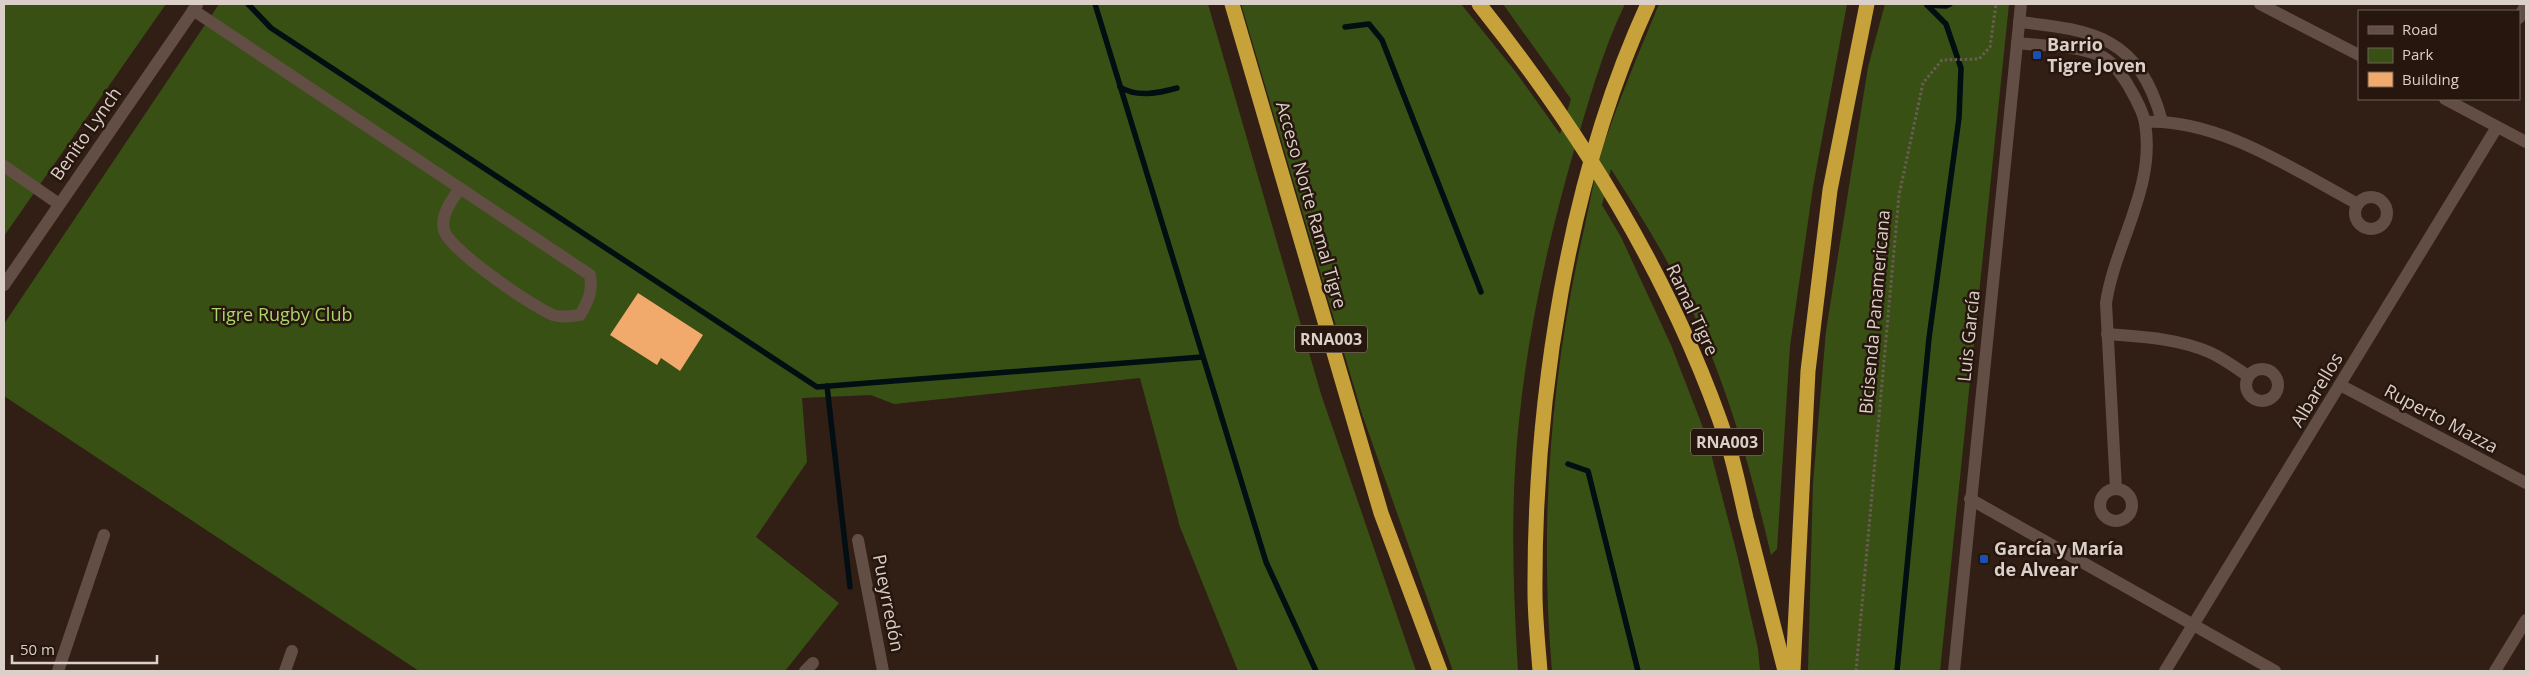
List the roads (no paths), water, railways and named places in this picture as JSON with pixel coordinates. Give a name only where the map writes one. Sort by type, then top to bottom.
[{"type":"highway","name":"Acceso Norte Ramal Tigre","points":[[1232,4],[1382,513],[1440,671]]},
{"type":"highway","name":"Ramal Tigre","points":[[1479,4],[1567,120],[1632,227],[1686,338],[1727,442],[1785,671]]},
{"type":"highway","points":[[1540,671],[1535,593],[1538,475],[1552,343],[1577,215],[1602,124],[1648,4]]},
{"type":"highway","points":[[1793,671],[1808,371],[1830,190],[1867,4]]},
{"type":"street","name":"Luis García","points":[[1954,671],[2021,4]]},
{"type":"street","points":[[2260,4],[2358,54]]},
{"type":"street","points":[[2520,16],[2526,4]]},
{"type":"street","points":[[195,7],[590,275],[592,285],[589,300],[580,315],[556,316],[537,307],[454,246],[444,232],[444,222],[446,211],[460,188]]},
{"type":"street","name":"Benito Lynch","points":[[4,284],[195,7]]},
{"type":"street","points":[[2019,22],[2081,30],[2111,42],[2128,55],[2142,71],[2155,96],[2162,121]]},
{"type":"street","points":[[2017,43],[2080,50],[2101,56],[2118,70],[2135,96],[2145,122],[2146,152],[2142,182],[2132,223],[2110,279],[2106,303],[2116,447],[2116,489]]},
{"type":"street","points":[[2447,100],[2526,142]]},
{"type":"street","points":[[2468,110],[2473,100]]},
{"type":"street","points":[[2145,122],[2162,121],[2222,136],[2261,152],[2358,204]]},
{"type":"street","name":"Albarellos","points":[[2165,671],[2497,126]]},
{"type":"street","points":[[4,166],[59,204]]},
{"type":"street","points":[[2107,334],[2165,338],[2191,345],[2211,352],[2248,376]]},
{"type":"street","name":"Ruperto Mazza","points":[[2340,385],[2526,483]]},
{"type":"street","points":[[1970,499],[2275,671]]},
{"type":"street","points":[[58,671],[104,535]]},
{"type":"street","name":"Pueyrredón","points":[[858,540],[883,671]]},
{"type":"street","points":[[2495,671],[2526,620]]},
{"type":"street","points":[[285,671],[292,651]]},
{"type":"waterway","points":[[248,4],[271,28],[817,387],[1202,357]]},
{"type":"waterway","points":[[1095,4],[1266,562],[1316,671]]},
{"type":"waterway","points":[[1927,5],[1946,6],[1950,4]]},
{"type":"waterway","points":[[1897,671],[1929,338],[1959,118],[1961,68],[1946,24],[1927,5]]},
{"type":"waterway","points":[[1345,27],[1369,24],[1382,40],[1481,292]]},
{"type":"waterway","points":[[1120,87],[1141,93],[1156,93],[1177,88]]},
{"type":"waterway","points":[[827,386],[850,587]]},
{"type":"waterway","points":[[1568,464],[1588,471],[1638,671]]},
{"type":"place","name":"Barrio Tigre Joven","points":[[2037,55]]},
{"type":"place","name":"García y María de Alvear","points":[[1984,559]]},
{"type":"park label","name":"Tigre Rugby Club","points":[[282,315]]}]
